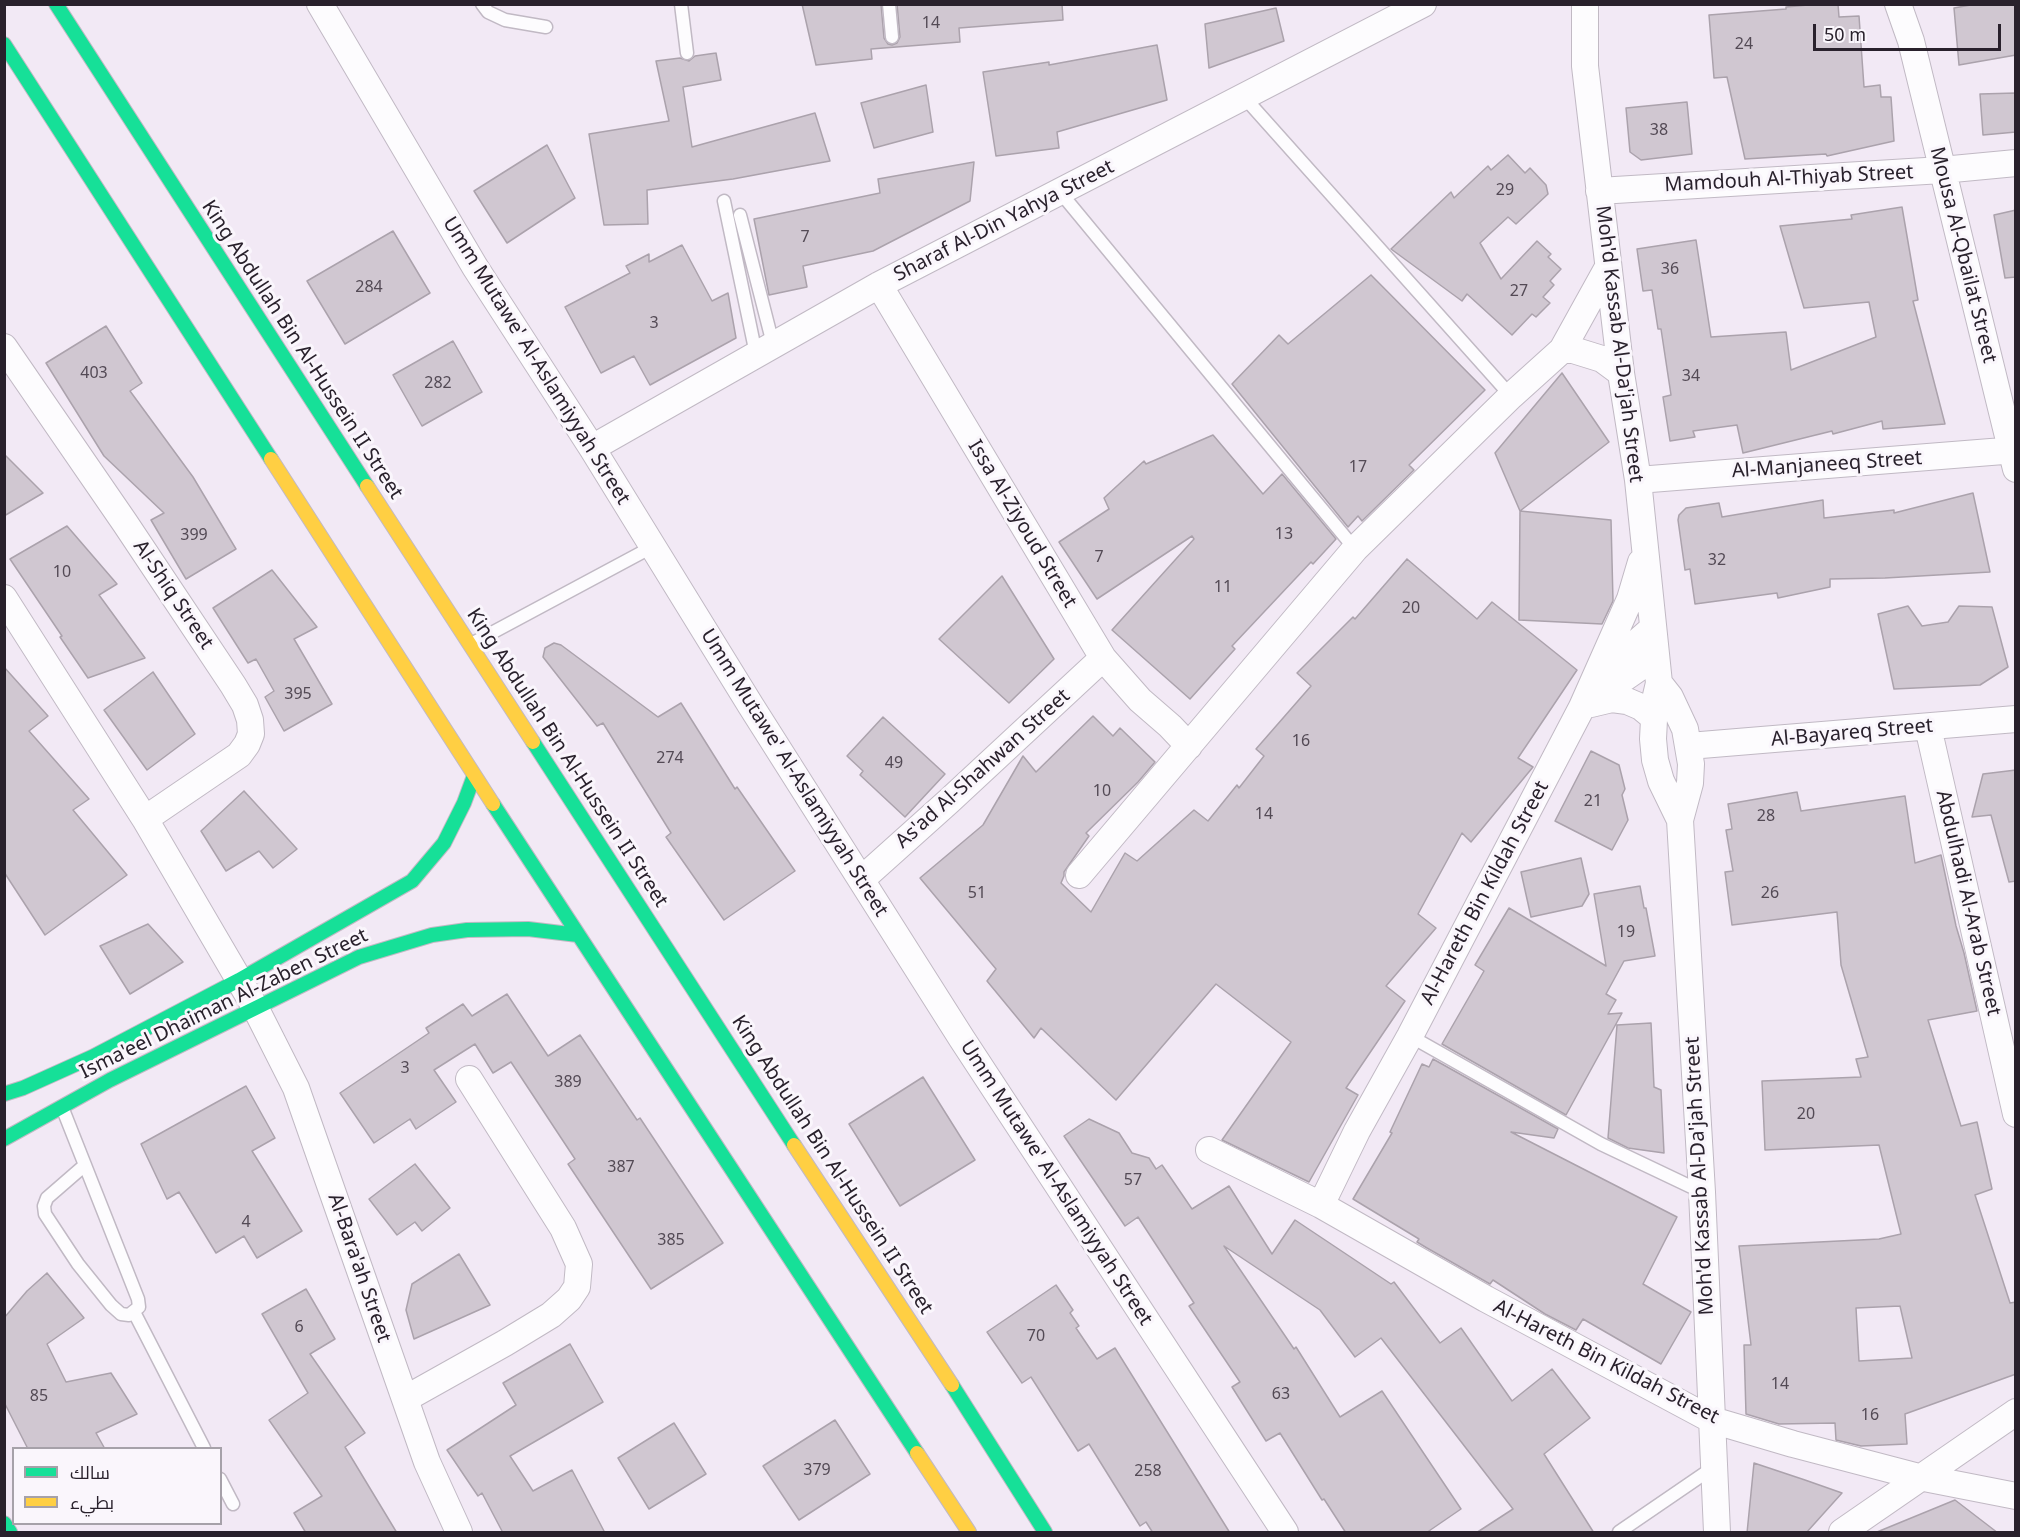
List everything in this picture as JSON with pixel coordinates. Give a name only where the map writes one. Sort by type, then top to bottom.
[{"type":"main road","name":"King Abdullah Bin Al-Hussein II Street","points":[[56,4],[780,1123],[936,1360],[1045,1533]]},
{"type":"main road","points":[[4,44],[474,776],[969,1533]]},
{"type":"main road","name":"Isma'eel Dhaiman Al-Zaben Street","points":[[4,1094],[23,1088],[92,1057],[239,980],[351,919],[412,880],[444,843],[464,803],[474,776]]},
{"type":"main road","name":"Isma'eel Dhaiman Al-Zaben Street","points":[[4,1139],[62,1106],[255,1007],[359,957],[432,936],[490,929],[528,929],[578,935]]},
{"type":"main road","points":[[4,1523],[10,1533]]},
{"type":"street","name":"Umm Mutawe' Al-Aslamiyyah Street","points":[[320,4],[476,267],[592,448],[651,547],[968,1048],[1285,1533]]},
{"type":"street","name":"Sharaf Al-Din Yahya Street","points":[[592,448],[879,285],[1423,4]]},
{"type":"street","name":"Moh'd Kassab Al-Da'jah Street","points":[[1585,4],[1585,66],[1621,373],[1638,480],[1659,683],[1653,717],[1655,760],[1661,781],[1680,820]]},
{"type":"street","name":"Mousa Al-Qbailat Street","points":[[1902,5],[2014,457]]},
{"type":"street","name":"Mamdouh Al-Thiyab Street","points":[[1599,191],[1942,170],[2016,163]]},
{"type":"street","points":[[1079,875],[1355,549],[1511,396],[1562,350],[1608,267]]},
{"type":"street","name":"Issa Al-Ziyoud Street","points":[[879,285],[1103,658],[1140,700],[1189,746]]},
{"type":"street","name":"Al-Shiq Street","points":[[4,347],[233,685],[245,705],[250,720],[251,734],[239,755],[146,819]]},
{"type":"street","points":[[1562,350],[1574,350],[1602,359],[1621,373]]},
{"type":"street","name":"Al-Manjaneeq Street","points":[[1638,480],[2014,457]]},
{"type":"street","name":"Al-Hareth Bin Kildah Street","points":[[1321,1206],[1357,1131],[1410,1036],[1582,707],[1630,599],[1644,551]]},
{"type":"street","points":[[4,598],[146,819],[255,1007]]},
{"type":"street","name":"Al-Hareth Bin Kildah Street","points":[[1582,707],[1608,670],[1653,628]]},
{"type":"street","name":"Al-Hareth Bin Kildah Street","points":[[1582,707],[1656,657]]},
{"type":"street","name":"As'ad Al-Shahwan Street","points":[[862,879],[1103,658]]},
{"type":"street","name":"Moh'd Kassab Al-Da'jah Street","points":[[1659,683],[1678,712],[1689,746],[1690,783],[1680,820],[1702,1192],[1717,1533]]},
{"type":"street","points":[[1582,707],[1597,701],[1627,701],[1641,707],[1653,717]]},
{"type":"street","name":"Al-Bayareq Street","points":[[1689,746],[2016,719]]},
{"type":"street","name":"Abdulhadi Al-Arab Street","points":[[1928,727],[2016,1114]]},
{"type":"street","name":"Al-Bara'ah Street","points":[[255,1007],[296,1088],[427,1462],[459,1533]]},
{"type":"street","points":[[405,1400],[551,1315],[569,1299],[577,1287],[579,1264],[563,1228],[469,1079]]},
{"type":"street","name":"Al-Hareth Bin Kildah Street","points":[[1209,1150],[1321,1206],[1486,1299],[1712,1420],[1919,1477],[2016,1496]]},
{"type":"street","points":[[1842,1533],[1919,1477],[2016,1412]]},
{"type":"lane","points":[[482,4],[488,12],[505,20],[546,27]]},
{"type":"lane","points":[[681,4],[687,53]]},
{"type":"lane","points":[[889,4],[892,37]]},
{"type":"lane","points":[[1244,97],[1511,396]]},
{"type":"lane","points":[[1060,192],[1355,549]]},
{"type":"lane","points":[[724,201],[765,349]]},
{"type":"lane","points":[[740,215],[765,349]]},
{"type":"lane","points":[[470,645],[651,547]]},
{"type":"lane","points":[[1410,1036],[1601,1144],[1702,1192]]},
{"type":"lane","points":[[62,1106],[138,1299],[139,1307],[129,1315],[121,1314],[111,1305],[78,1264],[45,1214],[44,1206],[47,1198],[85,1165]]},
{"type":"lane","points":[[134,1312],[203,1447]]},
{"type":"lane","points":[[1619,1533],[1715,1467]]},
{"type":"lane","points":[[222,1483],[233,1504]]},
{"type":"building","points":[[802,4],[881,4],[884,38],[888,44],[892,45],[897,43],[900,37],[897,4],[1062,4],[1063,20],[959,28],[960,42],[871,49],[872,59],[816,65]]},
{"type":"building","points":[[1838,4],[1839,17],[1859,16],[1864,87],[1880,85],[1881,97],[1891,97],[1894,141],[1827,156],[1826,154],[1745,159],[1727,77],[1714,78],[1709,15]]},
{"type":"building","points":[[1976,4],[2016,4],[2016,55],[1959,65],[1954,8]]},
{"type":"building","points":[[1276,8],[1284,41],[1209,68],[1205,24]]},
{"type":"building","points":[[1157,45],[1167,100],[1057,132],[1059,148],[996,156],[983,72],[1049,62],[1049,65]]},
{"type":"building","points":[[716,53],[721,80],[683,87],[692,147],[815,113],[830,161],[733,179],[647,190],[648,224],[604,225],[589,134],[669,121],[656,61],[680,58],[689,61],[695,56]]},
{"type":"building","points":[[926,85],[933,132],[874,148],[861,103]]},
{"type":"building","points":[[2016,93],[2016,132],[1983,135],[1980,94]]},
{"type":"building","points":[[1687,102],[1692,154],[1641,160],[1630,152],[1626,108]]},
{"type":"building","points":[[547,145],[575,198],[507,243],[474,191]]},
{"type":"building","points":[[1508,155],[1525,173],[1530,168],[1546,185],[1548,194],[1516,224],[1508,217],[1480,243],[1501,279],[1537,241],[1551,254],[1548,257],[1561,269],[1550,281],[1554,285],[1543,297],[1550,303],[1536,317],[1532,314],[1512,335],[1467,294],[1462,301],[1391,249],[1451,192],[1454,198],[1488,166],[1491,170]]},
{"type":"building","points":[[974,162],[970,201],[873,251],[803,266],[807,287],[769,295],[754,219],[880,193],[878,179]]},
{"type":"building","points":[[1902,207],[1918,300],[1913,301],[1945,424],[1883,429],[1882,421],[1743,453],[1737,425],[1693,431],[1695,437],[1670,441],[1663,397],[1671,395],[1661,329],[1658,329],[1652,290],[1643,291],[1637,249],[1696,240],[1711,337],[1786,332],[1791,370],[1876,337],[1869,302],[1804,308],[1780,226],[1852,219],[1851,215]]},
{"type":"building","points":[[2016,210],[2016,277],[2005,278],[1994,215]]},
{"type":"building","points":[[393,231],[430,293],[345,344],[307,281]]},
{"type":"building","points":[[682,245],[712,301],[728,293],[736,338],[650,385],[634,356],[601,373],[565,307],[630,273],[626,266],[649,254],[649,262]]},
{"type":"building","points":[[1371,275],[1485,390],[1409,465],[1414,470],[1362,521],[1358,516],[1348,527],[1232,384],[1279,335],[1288,344]]},
{"type":"building","points":[[106,326],[142,383],[130,391],[193,477],[236,549],[186,579],[151,520],[164,513],[104,456],[46,363]]},
{"type":"building","points":[[453,341],[482,392],[422,426],[393,375]]},
{"type":"building","points":[[1562,373],[1609,442],[1520,511],[1495,453]]},
{"type":"building","points":[[1213,435],[1263,494],[1282,474],[1336,539],[1313,564],[1311,562],[1232,646],[1235,649],[1190,699],[1112,630],[1194,539],[1192,536],[1097,599],[1059,542],[1109,509],[1104,498],[1144,461],[1146,464]]},
{"type":"building","points":[[4,454],[43,493],[4,516]]},
{"type":"building","points":[[1973,493],[1990,572],[1830,579],[1830,587],[1778,598],[1777,593],[1695,604],[1690,569],[1685,570],[1678,520],[1679,515],[1686,508],[1719,503],[1722,517],[1823,500],[1824,518],[1894,510],[1894,513]]},
{"type":"building","points":[[1520,511],[1611,520],[1613,601],[1602,624],[1519,620]]},
{"type":"building","points":[[67,526],[117,584],[99,595],[145,658],[88,678],[10,559]]},
{"type":"building","points":[[1407,559],[1477,619],[1492,602],[1577,670],[1518,758],[1533,767],[1471,842],[1462,833],[1418,914],[1436,928],[1386,986],[1405,1001],[1346,1088],[1358,1095],[1309,1182],[1222,1140],[1291,1042],[1216,984],[1116,1100],[1041,1028],[1034,1038],[987,981],[996,969],[920,878],[983,825],[1023,756],[1036,772],[1093,716],[1113,736],[1120,728],[1155,762],[1086,833],[1089,836],[1064,872],[1061,883],[1091,912],[1125,853],[1137,861],[1194,810],[1208,821],[1237,785],[1239,788],[1264,756],[1256,749],[1311,686],[1297,673],[1353,617],[1355,619]]},
{"type":"building","points":[[272,570],[317,627],[294,639],[332,704],[284,731],[265,697],[274,691],[256,659],[248,663],[213,608]]},
{"type":"building","points":[[1002,576],[1054,659],[1009,703],[939,639]]},
{"type":"building","points":[[1908,606],[1922,626],[1948,622],[1959,606],[1992,607],[2008,667],[1980,685],[1894,689],[1878,614]]},
{"type":"building","points":[[554,643],[561,645],[658,717],[681,703],[735,789],[737,787],[795,871],[724,920],[666,837],[671,833],[603,723],[597,726],[543,657],[545,648]]},
{"type":"building","points":[[4,667],[48,716],[29,731],[89,799],[73,810],[127,875],[45,935],[4,872]]},
{"type":"building","points":[[153,672],[195,734],[147,770],[104,710]]},
{"type":"building","points":[[883,717],[945,774],[905,817],[860,775],[863,771],[847,756]]},
{"type":"building","points":[[1591,751],[1619,765],[1625,789],[1622,795],[1628,820],[1612,850],[1555,821]]},
{"type":"building","points":[[2016,770],[2016,881],[2009,882],[1991,815],[1972,817],[1983,774]]},
{"type":"building","points":[[244,791],[297,849],[273,868],[259,851],[226,871],[201,831]]},
{"type":"building","points":[[1797,792],[1801,811],[1905,796],[1915,863],[1941,855],[1977,1011],[1928,1020],[1961,1126],[1977,1122],[1992,1189],[1975,1195],[2010,1303],[2016,1302],[2016,1374],[1905,1414],[1907,1444],[1861,1446],[1836,1440],[1835,1423],[1779,1424],[1746,1414],[1744,1345],[1751,1345],[1739,1246],[1879,1239],[1901,1234],[1879,1145],[1765,1150],[1762,1081],[1861,1077],[1856,1059],[1868,1057],[1841,965],[1837,912],[1732,925],[1725,872],[1733,871],[1726,830],[1732,829],[1728,804]],"holes":[[[1900,1306],[1912,1358],[1859,1361],[1856,1308]]]},
{"type":"building","points":[[1581,858],[1589,894],[1582,906],[1531,917],[1521,872]]},
{"type":"building","points":[[1640,886],[1655,956],[1624,961],[1606,994],[1616,1000],[1608,1014],[1622,1013],[1566,1115],[1442,1044],[1484,971],[1475,965],[1509,908],[1606,966],[1594,894]]},
{"type":"building","points":[[148,924],[183,962],[130,994],[100,946]]},
{"type":"building","points":[[507,994],[548,1056],[580,1035],[637,1120],[640,1118],[723,1243],[651,1289],[568,1164],[575,1159],[511,1062],[493,1073],[475,1044],[434,1070],[456,1102],[416,1129],[410,1119],[374,1143],[340,1093],[429,1033],[426,1028],[463,1004],[472,1016]]},
{"type":"building","points":[[1651,1023],[1654,1087],[1661,1090],[1664,1153],[1628,1148],[1608,1138],[1617,1025]]},
{"type":"building","points":[[1433,1059],[1558,1129],[1554,1138],[1511,1132],[1677,1217],[1643,1284],[1691,1312],[1661,1364],[1583,1319],[1576,1330],[1545,1314],[1493,1280],[1490,1284],[1427,1248],[1417,1242],[1419,1239],[1353,1199],[1392,1133],[1390,1132],[1422,1064],[1429,1067]]},
{"type":"building","points":[[923,1077],[975,1160],[900,1206],[849,1124]]},
{"type":"building","points":[[246,1086],[275,1138],[252,1151],[302,1231],[257,1258],[244,1236],[216,1253],[179,1192],[167,1199],[141,1144]]},
{"type":"building","points":[[1089,1119],[1119,1133],[1132,1153],[1149,1158],[1156,1169],[1162,1165],[1192,1209],[1229,1186],[1272,1254],[1295,1220],[1391,1284],[1394,1282],[1440,1343],[1461,1328],[1512,1401],[1552,1369],[1590,1418],[1544,1454],[1594,1533],[1476,1533],[1513,1509],[1381,1338],[1355,1357],[1320,1310],[1224,1246],[1294,1349],[1296,1347],[1340,1417],[1382,1391],[1461,1509],[1426,1533],[1346,1533],[1324,1499],[1322,1500],[1280,1433],[1266,1441],[1232,1387],[1240,1382],[1189,1306],[1194,1303],[1138,1217],[1125,1226],[1064,1136]]},
{"type":"building","points":[[415,1164],[450,1208],[422,1231],[415,1222],[397,1235],[369,1199]]},
{"type":"building","points":[[459,1254],[490,1305],[414,1339],[406,1310],[412,1284]]},
{"type":"building","points":[[47,1273],[84,1318],[47,1344],[66,1382],[111,1373],[137,1414],[96,1433],[104,1447],[27,1447],[4,1402],[4,1318],[27,1291]]},
{"type":"building","points":[[1056,1285],[1073,1310],[1070,1313],[1079,1326],[1076,1328],[1097,1359],[1115,1348],[1230,1533],[1153,1533],[1146,1522],[1140,1526],[1089,1444],[1078,1451],[1031,1377],[1022,1383],[987,1332]]},
{"type":"building","points":[[306,1289],[335,1339],[310,1354],[365,1433],[345,1447],[397,1533],[306,1533],[294,1513],[322,1496],[269,1420],[308,1393],[262,1314]]},
{"type":"building","points":[[570,1344],[603,1402],[510,1456],[533,1491],[572,1470],[605,1533],[503,1533],[482,1493],[478,1496],[447,1450],[516,1405],[503,1383]]},
{"type":"building","points":[[835,1420],[870,1474],[799,1520],[763,1466]]},
{"type":"building","points":[[674,1423],[706,1474],[649,1509],[618,1458]]},
{"type":"building","points":[[1754,1463],[1842,1493],[1806,1533],[1747,1533]]},
{"type":"building","points":[[1955,1500],[1998,1533],[1877,1533],[1877,1532]]},
{"type":"traffic: fast","points":[[56,4],[367,486]]},
{"type":"traffic: fast","points":[[4,44],[271,459]]},
{"type":"traffic: fast","points":[[533,742],[794,1145]]},
{"type":"traffic: fast","points":[[4,1094],[23,1088],[92,1057],[239,980],[412,881],[444,843],[464,803],[474,776]]},
{"type":"traffic: fast","points":[[493,804],[917,1453]]},
{"type":"traffic: fast","points":[[4,1139],[110,1080],[359,957],[432,935],[467,930],[528,929],[578,935]]},
{"type":"traffic: fast","points":[[952,1385],[1045,1532]]},
{"type":"traffic: fast","points":[[4,1523],[10,1532]]},
{"type":"traffic: slow","points":[[271,459],[493,804]]},
{"type":"traffic: slow","points":[[367,486],[533,742]]},
{"type":"traffic: slow","points":[[794,1145],[952,1385]]},
{"type":"traffic: slow","points":[[917,1453],[969,1532]]}]
